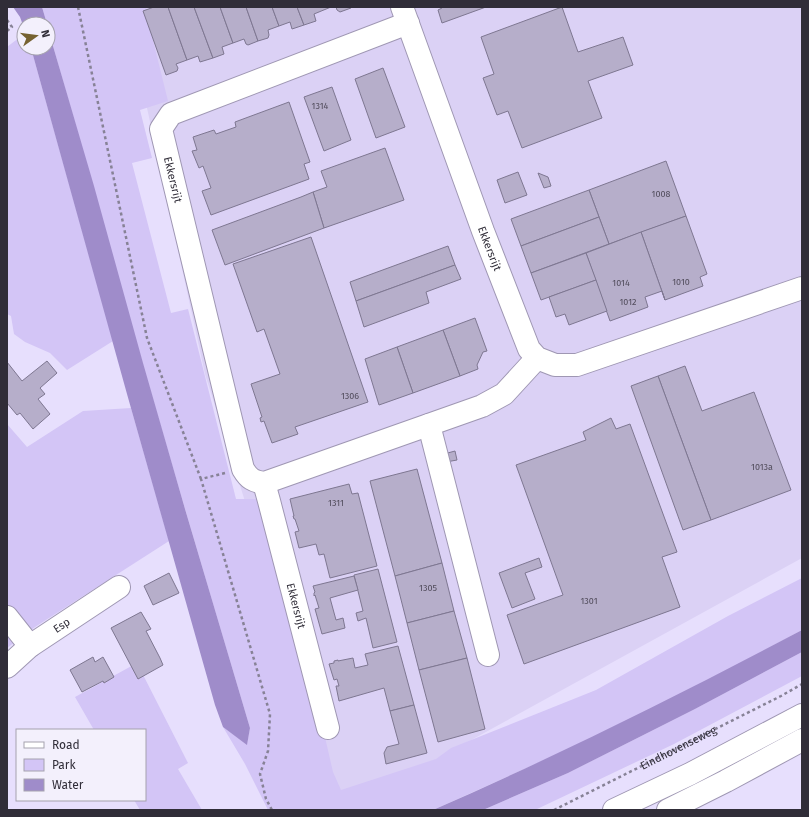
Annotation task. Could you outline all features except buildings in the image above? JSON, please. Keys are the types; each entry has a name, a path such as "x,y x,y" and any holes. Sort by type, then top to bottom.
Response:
{"street":[{"name":"Ekkersrijt","path":"243,469 161,129 171,114 405,15 483,232 529,349 536,358"},
{"path":"243,469 248,477 264,482 482,406 504,394 536,358 555,365 578,365 802,288"},
{"path":"429,425 488,655"},
{"name":"Ekkersrijt","path":"264,482 328,728"},
{"name":"Esp","path":"7,668 30,646 119,587"},
{"path":"7,618 30,646"},
{"path":"614,810 690,774 802,715"},
{"path":"668,810 802,740"}],"path":[{"path":"78,7 147,338 201,479 270,714 268,751 260,774 266,799 272,810"},
{"path":"7,20 12,27 7,31"},
{"path":"201,479 243,469"},
{"name":"Eindhovenseweg","path":"554,810 802,684"}],"shaded area":[{"path":"125,7 802,7 802,558 342,810 205,374"}],"green space":[{"path":"42,7 146,7 168,101 140,110 152,158 132,163 171,313 188,309 236,499 262,499 333,772 341,790 436,759 451,748 596,690 728,616 802,578 802,630 627,721 569,749 433,810 268,810 245,764 223,727 247,744 250,728 143,365 56,56 56,16 45,16"},
{"path":"16,40 16,56 33,56 113,341 67,370 50,353 25,342 14,334 11,316 7,314 7,47"},
{"path":"131,408 169,541 35,627 7,648 7,424 27,447 83,411"},
{"path":"802,652 802,676 674,744 535,810 483,810 568,773 695,709"},
{"path":"137,663 188,763 178,769 202,810 140,810 135,801 146,801 146,729 93,729 75,697"}],"water":[{"path":"13,7 42,7 45,16 19,16"},
{"path":"33,56 56,56 185,509 250,728 247,745 223,727 215,705"},
{"path":"802,630 802,652 695,709 568,773 483,810 433,810 527,768"}]}
